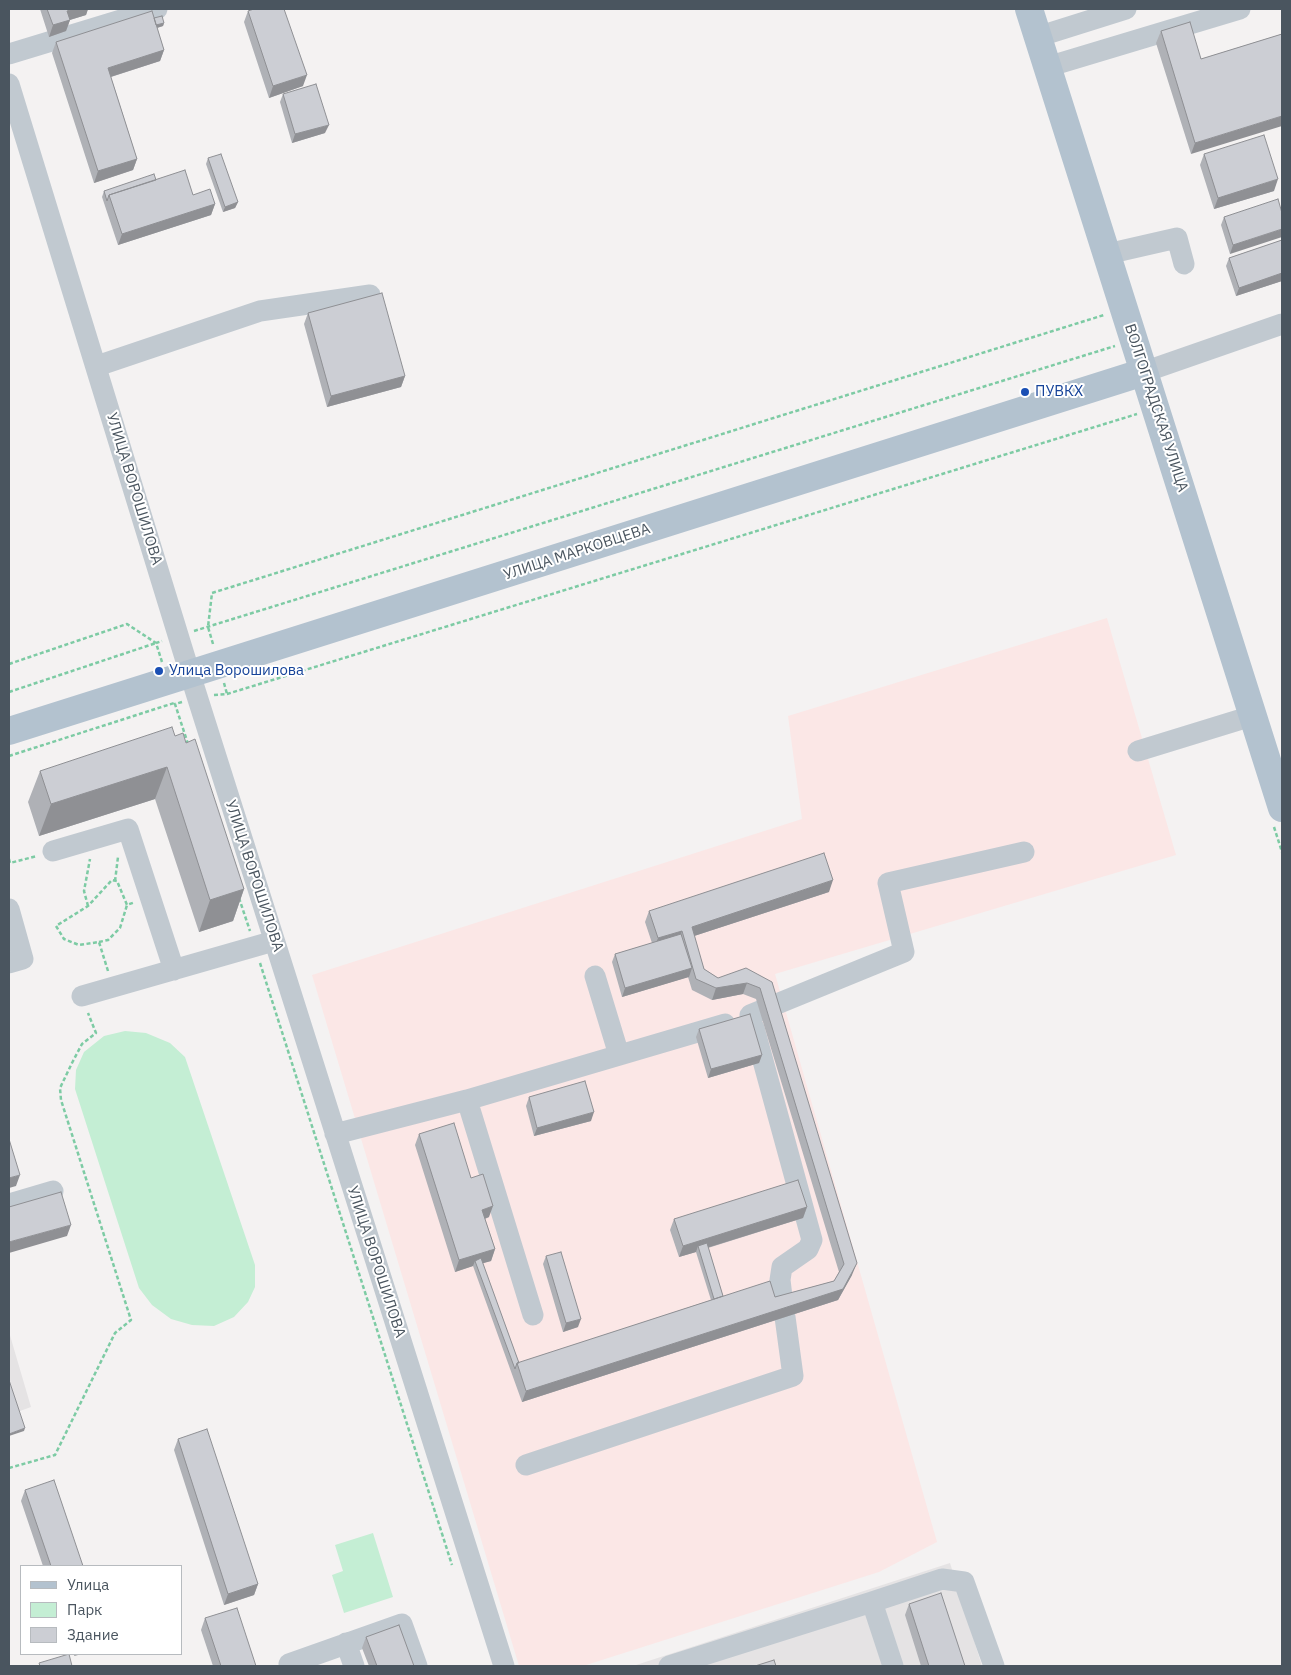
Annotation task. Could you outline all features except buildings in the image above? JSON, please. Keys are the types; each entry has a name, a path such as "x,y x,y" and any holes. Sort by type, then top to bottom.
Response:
{"main road":[{"name":"ВОЛГОГРАДСКАЯ УЛИЦА","path":"1028,9 1282,808"},
{"name":"УЛИЦА МАРКОВЦЕВА","path":"9,731 1144,372"}],"street":[{"path":"9,54 100,17 157,9"},
{"path":"1038,37 1126,9"},
{"path":"1047,67 1240,9"},
{"name":"УЛИЦА ВОРОШИЛОВА","path":"9,84 179,635 179,677 274,941 504,1666"},
{"path":"1107,254 1177,238 1184,264"},
{"path":"97,366 260,311 370,294"},
{"path":"1144,372 1282,324"},
{"path":"1138,751 1254,715"},
{"path":"53,852 128,828 174,970"},
{"path":"336,1134 467,1100 750,1015 904,952 888,884 1024,852"},
{"path":"9,909 23,959 9,963"},
{"path":"82,996 274,941"},
{"path":"595,976 619,1055"},
{"path":"526,1465 793,1376 780,1280 782,1267 808,1249 812,1240 750,1015"},
{"path":"467,1100 532,1315"},
{"path":"9,1204 53,1191"},
{"path":"669,1666 942,1579 964,1582 994,1666"},
{"path":"872,1602 893,1666"},
{"path":"290,1666 288,1664 402,1624 417,1666"},
{"path":"346,1643 354,1666"}],"path":[{"path":"208,627 212,592 1107,315"},
{"path":"9,692 179,635 1116,345"},
{"path":"227,694 1138,413"},
{"path":"9,664 127,624 156,643 179,677 174,704 9,756"},
{"path":"114,833 118,854 115,881"},
{"path":"88,906 84,891 90,864 90,840"},
{"path":"9,859 10,863 53,852"},
{"path":"112,880 115,881 117,881 128,905 120,928 108,940 99,942 79,945 64,939 56,926 88,906 112,880"},
{"path":"128,905 150,896"},
{"path":"99,942 113,987"},
{"path":"9,1468 55,1455 115,1333 131,1320 60,1100 60,1088 72,1062 82,1044 96,1033 82,996"}],"shaded area":[{"path":"1107,618 1176,855 775,974 937,1542 879,1572 583,1666 519,1666 312,975 802,819 788,716"},
{"path":"9,1332 31,1407 9,1415"},
{"path":"950,1563 982,1666 633,1666"}],"green space":[{"path":"125,1031 146,1033 170,1043 185,1057 255,1265 255,1287 248,1302 234,1317 214,1326 192,1325 171,1319 152,1305 139,1288 75,1089 76,1070 84,1052 104,1036"},
{"path":"373,1533 393,1597 344,1613 332,1575 343,1571 335,1545"}],"place":[{"name":"ПУВКХ","path":"1025,392"},
{"name":"Улица Ворошилова","path":"159,671"}]}
